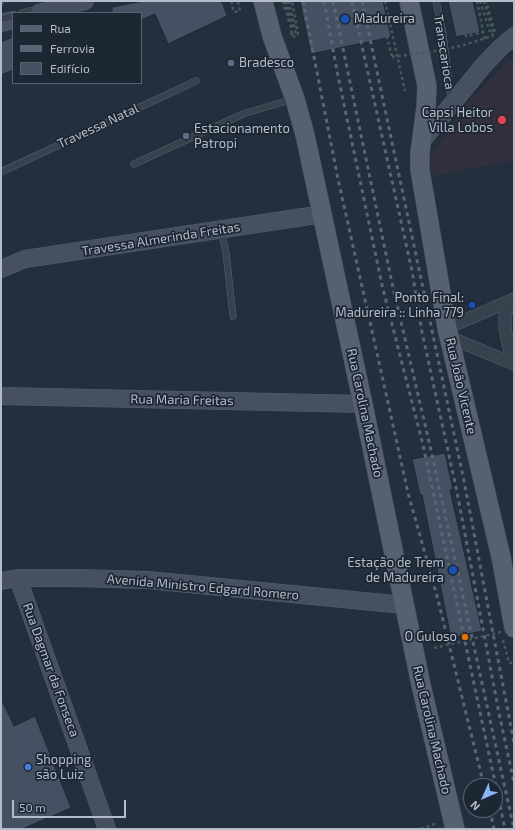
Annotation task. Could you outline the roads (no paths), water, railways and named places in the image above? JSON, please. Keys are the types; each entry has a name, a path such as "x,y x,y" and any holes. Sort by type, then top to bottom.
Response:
{"main road":[{"name":"Rua Carolina Machado","path":"263,1 272,36 295,99 305,135 323,214 421,685 455,829"},
{"name":"Rua João Vicente","path":"409,1 426,86 426,108 421,142 420,170 448,332 501,557 506,631"}],"street":[{"path":"43,12 85,1"},
{"path":"1,23 12,20"},
{"path":"421,142 487,62 514,36"},
{"name":"Travessa Almerinda Freitas","path":"1,269 26,259 323,214"},
{"path":"448,332 511,301"},
{"path":"511,301 506,316 505,329 514,364"},
{"path":"448,332 514,364"},
{"name":"Rua Maria Freitas","path":"1,396 363,404"},
{"name":"Avenida Ministro Edgard Romero","path":"1,581 18,578 148,580 404,605"},
{"name":"Rua Dagmar da Fonseca","path":"18,578 107,829"}],"lane":[{"path":"26,12 66,1"},
{"name":"Transcarioca","path":"436,1 443,34 452,104"},
{"path":"1,19 12,16"},
{"name":"Travessa Natal","path":"1,172 196,81"},
{"path":"134,164 243,114 295,99"},
{"path":"222,230 233,316"}],"railway":[{"path":"303,1 338,179 408,493 438,600 482,778"},
{"path":"324,1 337,71 382,285 423,445 505,829"},
{"path":"333,1 392,283 430,446 514,829"},
{"path":"352,1 412,271 422,332 457,492 499,713 514,783"},
{"path":"362,1 464,481 514,743"},
{"path":"492,818 494,829"}],"place":[{"name":"Madureira","path":"345,19"},
{"name":"Bradesco","path":"231,63"},
{"name":"Capsi Heitor Villa Lobos","path":"502,120"},
{"name":"Estacionamento Patropi","path":"186,136"},
{"name":"Ponto Final: Madureira :: Linha 779","path":"472,305"},
{"name":"Estação de Trem de Madureira","path":"453,570"},
{"name":"O Guloso","path":"465,637"},
{"name":"Shopping são Luiz","path":"28,767"}]}
